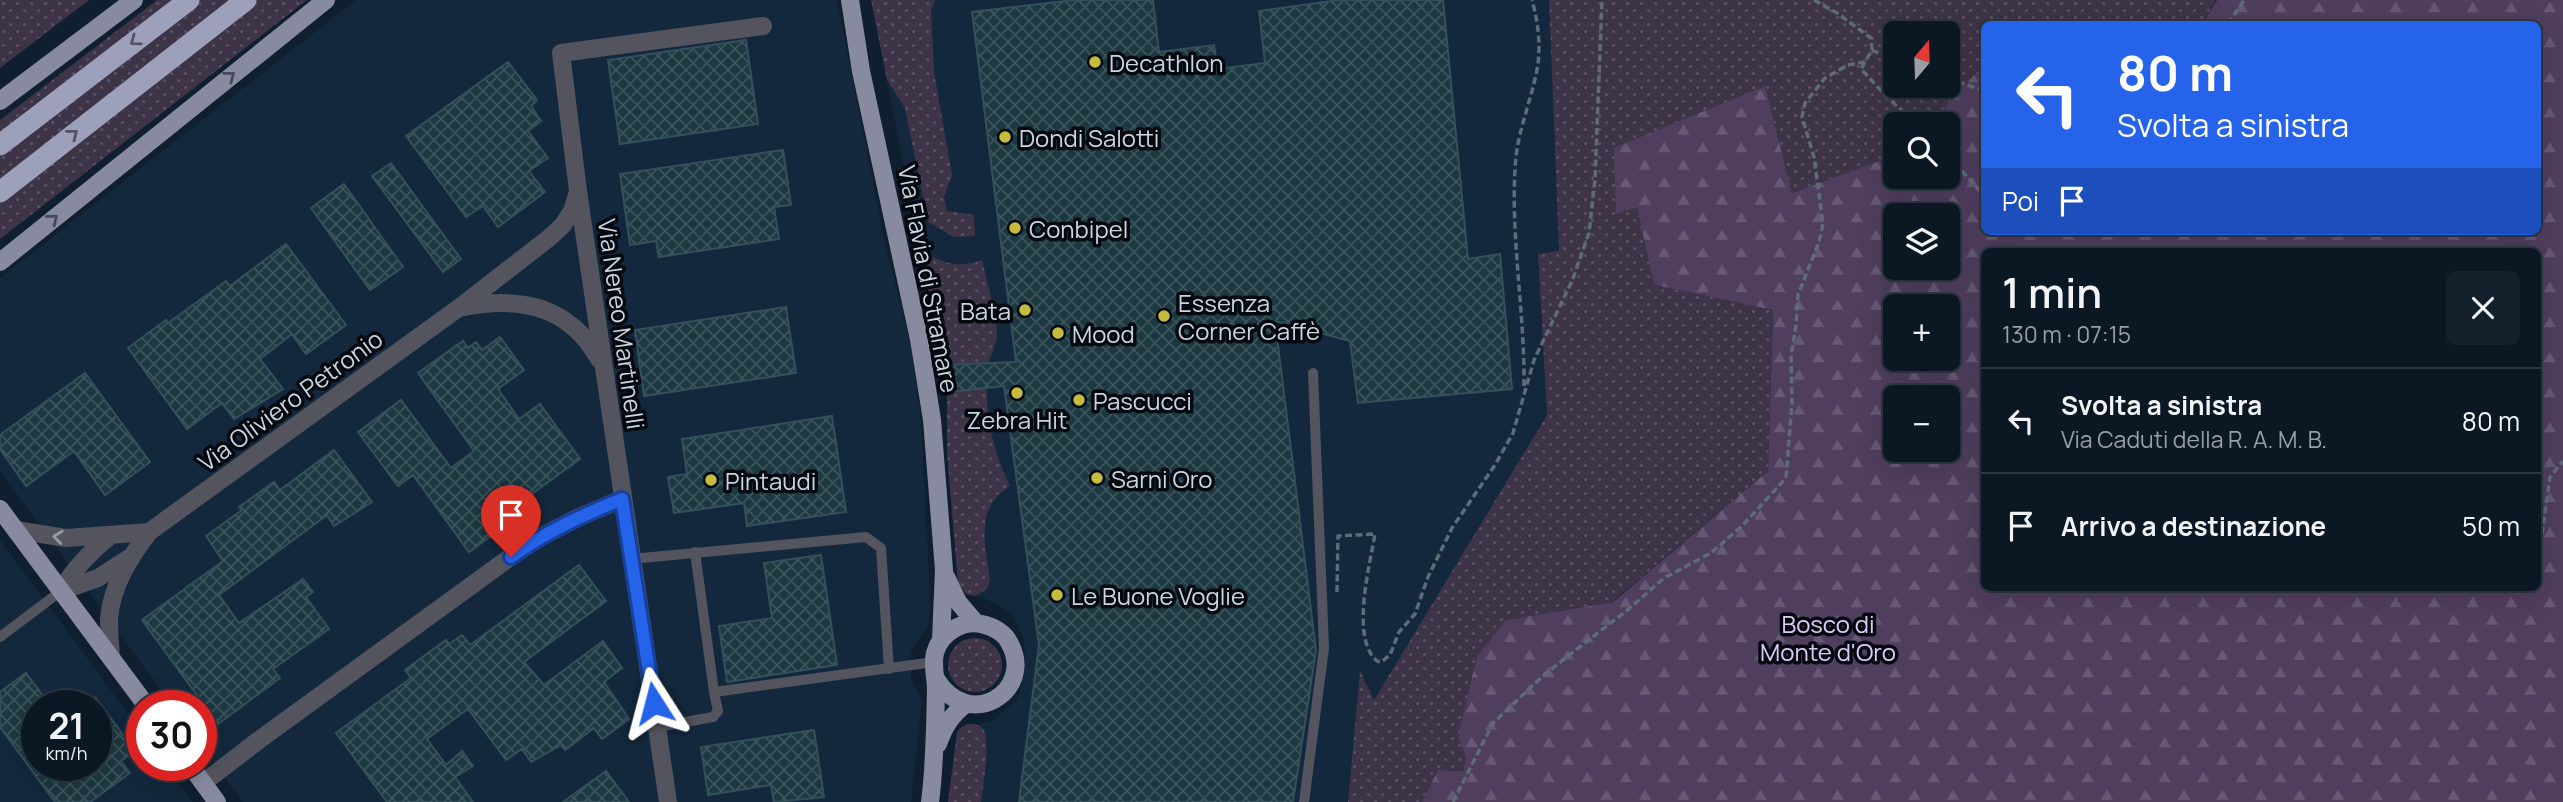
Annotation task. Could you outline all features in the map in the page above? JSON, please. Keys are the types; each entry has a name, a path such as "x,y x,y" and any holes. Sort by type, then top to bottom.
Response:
{"highway":[{"path":"0,145 189,0"},
{"path":"0,192 246,0"}],"main road":[{"path":"0,101 134,0"},
{"path":"0,262 326,0"},
{"name":"Via Flavia di Stramare","path":"850,0 861,71 919,339 932,420 944,570 941,640 935,652 935,754 930,802"},
{"path":"0,509 135,690"},
{"name":"Via Flavia di Stramare","path":"935,754 947,723 956,711 966,704 980,705 993,701 1004,693 1015,669 1015,656 1010,643 994,628 976,623 958,602 944,570"},
{"path":"941,640 962,625 976,623"},
{"path":"935,671 943,690 966,704"},
{"path":"204,783 218,802"}],"street":[{"name":"Via Nereo Martinelli","path":"668,802 578,191 561,53 763,26"},
{"name":"Via Oliviero Petronio","path":"111,658 109,617 117,587 130,558 149,532 460,307 563,225 572,211 578,191"},
{"name":"Via Oliviero Petronio","path":"460,307 487,302 513,302 546,310 572,324 590,344 604,368"},
{"path":"204,783 531,542 622,499"},
{"path":"16,530 66,538 149,532"},
{"name":"Via Oliviero Petronio","path":"61,591 90,552 110,536"},
{"name":"Via Oliviero Petronio","path":"61,591 98,578 130,558"}],"lane":[{"path":"1304,802 1324,648 1313,373"},
{"path":"631,559 866,537 881,548 888,668"},
{"path":"658,727 713,717 718,711 695,552"},
{"name":"Via Oliviero Petronio","path":"0,637 61,591"},
{"path":"714,692 888,668 935,671"}],"path":[{"path":"1524,391 1515,211 1516,157 1525,110 1536,77 1539,47 1537,18 1532,0"},
{"path":"1337,594 1338,536 1376,534 1364,604 1365,638 1372,657 1377,662 1386,659 1399,632 1419,607 1428,577 1452,528 1495,465 1513,433 1524,391 1548,328 1572,281 1589,233 1595,179 1602,0"},
{"path":"1814,0 1838,13 1871,38 1872,50 1861,69 1903,112"},
{"path":"2230,21 2244,0"},
{"path":"1872,50 1883,55"},
{"path":"1453,802 1493,723 1545,674 1664,578 1711,553 1742,526 1786,478 1792,403 1791,356 1798,295 1819,242 1823,224 1814,157 1802,117 1805,103 1825,78 1848,65 1864,61"},
{"path":"1960,82 1981,90"},
{"path":"1960,169 1981,193"},
{"path":"2542,534 2550,477 2563,461"}],"shaded area":[{"path":"0,0 89,0 0,68"},
{"path":"157,0 307,0 0,239 0,120"},
{"path":"356,0 837,0 885,243 910,342 921,419 930,596 929,624 911,651 911,681 922,700 911,802 243,802 217,767 217,690 161,690 0,471 0,278"},
{"path":"871,0 1549,0 1559,252 1538,255 1547,415 1374,701 1360,673 1348,802 948,802 959,729 967,724 977,725 991,721 1017,700 1023,680 1024,639 1014,617 1005,609 984,598 966,594 958,583 947,452 947,392 943,365"},
{"path":"871,0 935,0 931,10 934,72 952,175 944,197 947,211 974,215 975,236 954,237 928,222 905,108 887,80"},
{"path":"1549,0 2216,0 2204,21 1981,21 1981,74 1974,75 1960,91 1960,21 1883,21 1883,98 1953,98 1941,112 1883,112 1883,159 1792,193 1765,87 1616,213 1637,206 1654,285 1773,310 1768,471 1612,602 1506,620 1458,737 1466,758 1463,771 1438,770 1422,802 1348,802 1360,671 1374,700 1547,415 1538,254 1559,251"},
{"path":"920,250 950,263 965,264 982,260 995,316 997,338 988,365 988,412 998,458 1010,486 998,495 986,516 985,541 990,581 987,589 975,596 966,594 958,583 947,452 947,392"},
{"path":"0,540 111,690 21,690 21,781 112,781 112,691 126,710 126,781 178,781 193,802 0,802"},
{"path":"975,638 994,646 1002,665 994,684 975,692 956,684 948,665 956,646"},
{"path":"967,724 980,726 985,735 986,764 981,802 948,802 957,733"}],"green space":[{"name":"Bosco di Monte d'Oro","path":"2217,0 2563,0 2563,802 1422,802 1438,770 1463,771 1466,758 1458,737 1477,657 1506,620 1613,602 1768,471 1773,310 1654,285 1637,207 1616,214 1614,148 1765,86 1792,193 1883,159 1883,189 1960,189 1960,112 1941,112 1953,98 1960,98 1960,91 1974,75 1981,74 1981,235 2541,235 2541,21 2204,21"}],"building":[{"path":"1074,0 1153,0 1159,52 1214,45 1218,69 1265,63 1259,11 1339,0 1443,0 1468,259 1500,254 1512,389 1358,403 1350,341 1275,321 1316,650 1293,802 1019,802 1039,645 1004,386 947,392 943,365 1016,362 972,12"},
{"path":"746,40 758,124 620,144 608,60"},
{"path":"508,62 537,100 531,106 541,121 528,131 548,158 529,171 545,192 498,227 483,206 466,217 406,136"},
{"path":"783,150 791,205 774,207 779,239 659,257 656,241 630,245 620,174"},
{"path":"391,163 461,259 443,272 372,176"},
{"path":"344,184 403,267 370,290 311,208"},
{"path":"286,244 346,325 306,354 292,334 260,359 283,389 234,419 222,403 187,429 128,348 226,281 230,286"},
{"path":"786,307 796,373 644,396 635,330"},
{"path":"500,337 524,370 498,389 519,419 540,404 580,459 493,522 499,530 469,552 413,475 398,486 358,432 401,400 451,468 474,451 418,373 463,341 468,348 476,342 482,350"},
{"path":"85,373 150,462 105,495 74,451 26,486 0,449 0,435"},
{"path":"832,416 846,512 747,526 744,503 674,513 668,477 687,474 682,439"},
{"path":"334,450 372,502 334,526 327,515 219,595 239,623 303,579 313,592 306,597 329,629 273,669 280,678 218,724 217,690 193,690 142,620 223,561 206,536 242,510 239,507 274,482 280,490"},
{"path":"821,555 837,665 727,682 719,626 772,618 764,563"},
{"path":"579,565 606,601 524,662 544,685 603,641 622,668 604,682 629,719 602,739 594,728 565,750 561,745 531,762 522,749 506,760 468,709 427,739 446,765 462,751 473,766 455,777 473,802 387,802 336,733 411,678 405,670 446,640 449,644 462,635 470,645"},
{"path":"26,673 39,690 21,690 21,756 0,727 0,692"},
{"path":"112,720 126,739 126,757 121,761 126,768 126,776 90,802 55,802 40,781 112,781"},
{"path":"814,730 824,797 774,802 771,785 708,795 701,747"},
{"path":"606,771 629,802 563,802"}],"place":[{"name":"Decathlon","path":"1095,62"},
{"name":"Dondi Salotti","path":"1005,137"},
{"name":"Conbipel","path":"1015,228"},
{"name":"Bata","path":"1025,310"},
{"name":"Essenza Corner Caffè","path":"1164,316"},
{"name":"Mood","path":"1058,333"},
{"name":"Zebra Hit","path":"1017,393"},
{"name":"Pascucci","path":"1079,400"},
{"name":"Sarni Oro","path":"1097,478"},
{"name":"Pintaudi","path":"711,480"},
{"name":"Le Buone Voglie","path":"1057,595"}],"route":[{"path":"511,557 531,542 622,499 654,703"}]}
